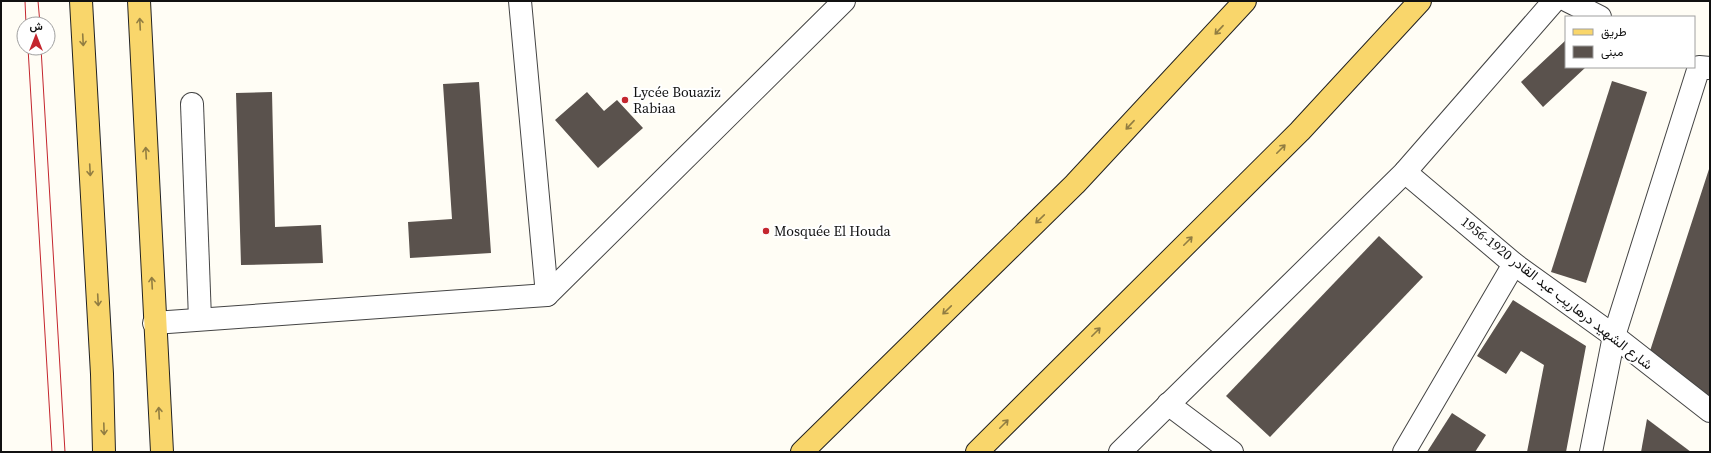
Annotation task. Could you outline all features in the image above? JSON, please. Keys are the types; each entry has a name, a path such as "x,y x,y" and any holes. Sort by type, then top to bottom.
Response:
{"main road":[{"path":"81,1 102,374 104,452"},
{"path":"139,1 154,322 162,452"},
{"path":"802,452 1075,184 1245,1"},
{"path":"976,452 1300,131 1412,4"}],"street":[{"path":"520,1 547,295"},
{"path":"154,322 547,295 844,1"},
{"path":"1120,452 1405,172 1554,1"},
{"path":"1568,1 1598,16"},
{"path":"1591,452 1614,336 1703,69"},
{"path":"192,104 200,319"},
{"name":"شارع الشهيد درهاريب عبد القادر 1920-1956","path":"1405,172 1514,264 1614,336 1710,411"},
{"path":"1404,452 1514,264"},
{"path":"1168,404 1232,452"}],"building":[{"path":"1565,41 1565,68 1585,68 1543,107 1521,82"},
{"path":"1612,81 1647,92 1586,283 1551,272"},
{"path":"479,82 491,253 410,258 408,222 452,219 443,84"},
{"path":"272,92 275,227 321,225 323,263 241,265 236,93"},
{"path":"587,92 604,111 617,100 643,128 598,168 555,120"},
{"path":"1710,166 1709,327 1710,398 1650,351"},
{"path":"1379,236 1423,277 1270,437 1226,396"},
{"path":"1513,300 1586,346 1566,452 1527,452 1544,365 1521,351 1506,374 1477,356"},
{"path":"1452,413 1486,435 1475,452 1427,452"},
{"path":"1647,419 1691,452 1641,452"}],"tram line":[{"path":"25,1 26,16"},
{"path":"38,1 39,16"},
{"path":"28,56 52,452"},
{"path":"41,56 65,452"}],"place":[{"name":"Lycée Bouaziz Rabiaa","path":"625,100"},
{"name":"Mosquée El Houda","path":"766,231"}]}
